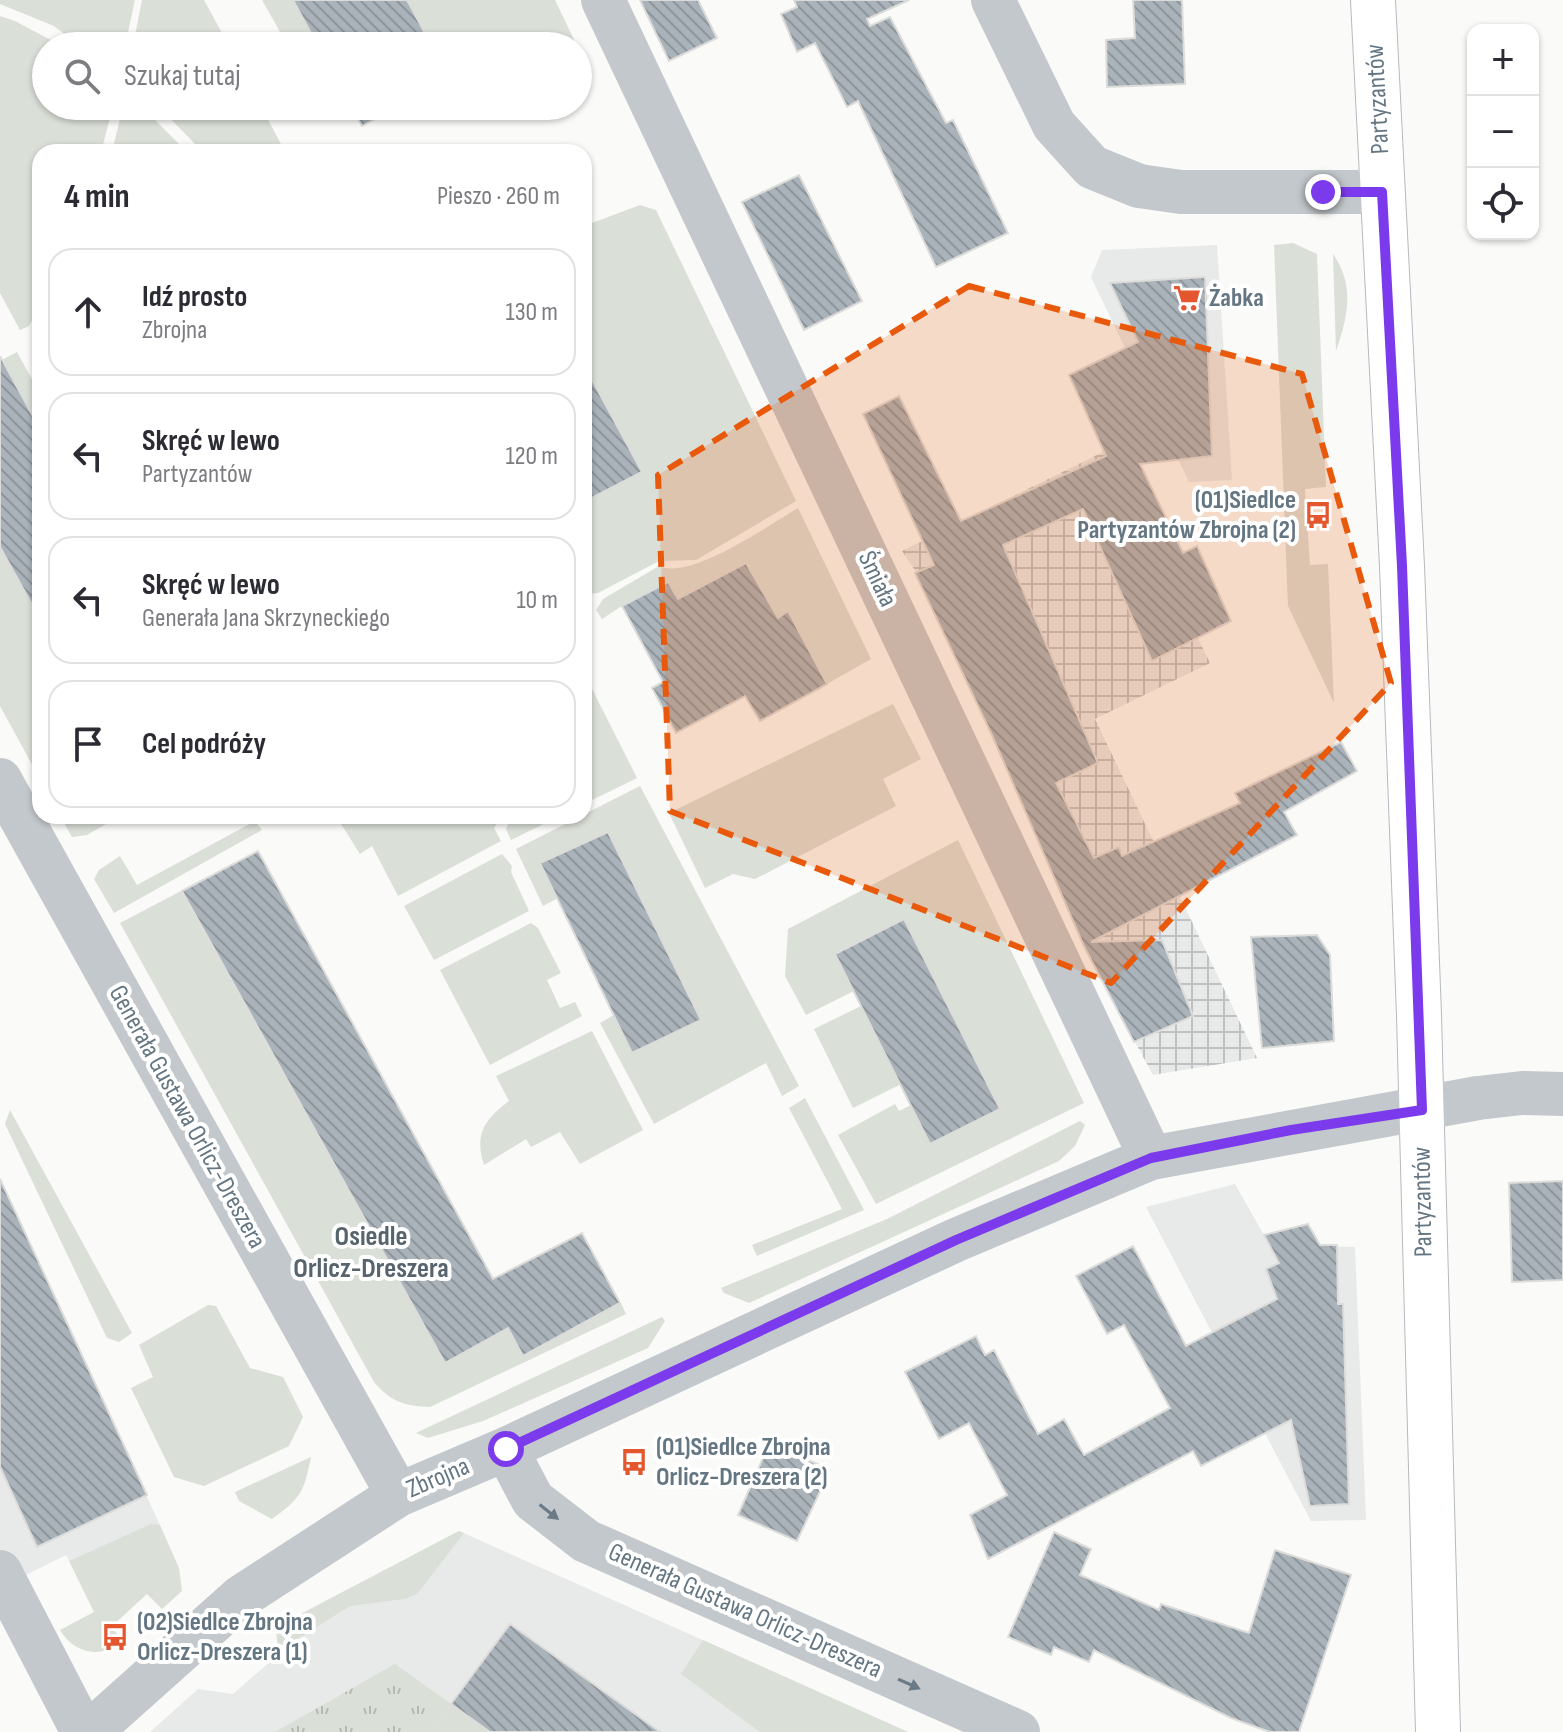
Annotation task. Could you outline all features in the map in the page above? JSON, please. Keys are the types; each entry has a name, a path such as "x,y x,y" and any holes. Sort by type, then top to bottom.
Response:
{"main road":[{"name":"Partyzantów","path":"1373,0 1402,566 1422,1110 1438,1732"}],"street":[{"name":"Śmiała","path":"603,0 1151,1158"},
{"path":"993,0 1054,125 1092,167 1139,186 1181,192 1382,192"},
{"name":"Generała Gustawa Orlicz-Dreszera","path":"0,780 398,1495"},
{"name":"Zbrojna","path":"90,1732 241,1597 398,1495 506,1449 956,1240 1151,1158 1291,1130 1522,1093 1563,1094"},
{"name":"Generała Gustawa Orlicz-Dreszera","path":"506,1449 533,1500 586,1541 1018,1732"},
{"path":"0,1572 83,1732"}],"highlighted area":[{"path":"969,286 1302,374 1391,683 1111,983 670,811 658,475"}],"shaded area":[{"path":"1217,245 1232,480 1189,482 1091,277 1102,250"},
{"path":"1107,450 1210,663 1095,719 1257,1058 1153,1075 1087,954 979,707 916,572 902,551"},
{"path":"0,1182 160,1525 151,1525 69,1561 66,1555 0,1588"},
{"path":"1235,1184 1273,1251 1312,1231 1316,1246 1355,1247 1366,1520 1311,1521 1146,1207"},
{"path":"459,1531 908,1732 150,1732 198,1689 233,1694 278,1655 276,1627"}],"green space":[{"path":"0,0 135,0 128,32 62,32 0,4"},
{"path":"142,0 204,0 221,32 136,32"},
{"path":"262,0 293,0 310,32 280,32"},
{"path":"407,0 555,0 570,32 424,32"},
{"path":"0,16 36,32 32,32 32,120 109,120 103,144 32,144 32,320 29,326 20,330 0,293"},
{"path":"120,120 155,120 179,144 114,144"},
{"path":"172,120 268,120 281,144 195,144"},
{"path":"640,205 656,210 796,501 696,560 659,561 592,594 592,498 641,471 592,380 592,223"},
{"path":"1293,243 1317,254 1326,487 1305,489 1310,565 1328,564 1334,703 1288,606 1274,245"},
{"path":"1333,254 1347,289 1344,326 1336,351"},
{"path":"17,352 32,379 32,415 0,361"},
{"path":"798,508 871,659 827,684 788,611 778,618 746,563 678,599 622,606 602,619 596,610 603,599 659,566 673,569 709,559"},
{"path":"0,547 32,605 32,764 0,706"},
{"path":"592,689 637,778 592,800"},
{"path":"893,704 921,759 883,779 896,806 755,879 733,874 705,888 669,813"},
{"path":"640,786 799,1086 782,1096 766,1063 654,1124 600,1023 614,1015 633,1053 699,1019 608,832 541,863 558,898 543,906 516,849 565,824 592,824 592,810"},
{"path":"65,824 106,824 87,835 72,837"},
{"path":"249,824 257,824 262,830 114,913 94,879 99,870 120,856 137,885"},
{"path":"341,824 497,824 494,828 501,841 398,896 372,846 360,854"},
{"path":"508,824 544,824 511,840 506,829"},
{"path":"958,840 1084,1103 876,1204 838,1135 895,1104 899,1111 911,1105 999,1109 904,919 835,953 854,991 806,1015 785,976 788,929"},
{"path":"502,854 512,866 511,872 529,911 434,960 404,906"},
{"path":"181,891 444,1362 508,1328 524,1356 621,1303 626,1314 430,1407 399,1402 380,1389 120,923"},
{"path":"531,923 538,928 561,973 547,980 560,1008 575,1002 582,1016 490,1065 440,970"},
{"path":"861,1006 901,1084 853,1108 814,1029"},
{"path":"592,1031 643,1130 580,1164 560,1132 531,1147 526,1139 484,1165 480,1144 484,1128 509,1101 496,1076"},
{"path":"805,1098 864,1210 757,1256 752,1245 842,1209 789,1108"},
{"path":"10,1110 132,1333 119,1342 107,1338 5,1124"},
{"path":"1080,1121 1085,1125 1075,1146 1059,1161 749,1303 724,1293 721,1288 887,1219"},
{"path":"208,1305 216,1306 250,1368 283,1377 303,1417 289,1446 204,1486 174,1477 131,1388 153,1377 139,1345"},
{"path":"662,1317 665,1321 648,1348 483,1421 428,1438 416,1433"},
{"path":"311,1457 300,1493 272,1519 239,1501 235,1492"},
{"path":"151,1524 160,1525 179,1568 182,1591 162,1609 147,1594 111,1627 124,1642 115,1647 98,1652 73,1645 60,1630 94,1612 69,1561"},
{"path":"459,1531 464,1533 417,1594 404,1599 350,1606 278,1651 276,1627"},
{"path":"703,1640 908,1732 760,1732 681,1674"},
{"path":"395,1664 451,1704 431,1732 275,1732"},
{"path":"451,1704 490,1732 431,1732"}],"building":[{"path":"293,0 407,0 424,32 310,32"},
{"path":"640,0 698,0 717,38 669,61"},
{"path":"794,0 909,0 867,19 870,26 890,17 946,123 953,120 1008,233 936,267 858,101 847,107 815,43 797,52 781,14 797,7"},
{"path":"1133,0 1182,0 1185,84 1107,87 1106,40 1135,38"},
{"path":"359,120 373,120 362,126"},
{"path":"799,175 862,301 804,330 742,202"},
{"path":"1205,277 1212,456 1140,464 1183,553 1197,546 1231,621 1152,661 1083,509 1003,545 1098,763 1056,783 1094,858 1119,847 1122,856 1240,803 1235,793 1341,742 1357,771 1284,812 1297,835 1091,942 1162,940 1193,1016 1134,1042 1084,946 992,735 915,573 934,565 863,414 899,396 961,521 1106,456 1069,375 1138,342 1110,283"},
{"path":"0,356 32,414 32,605 0,547"},
{"path":"592,380 642,472 592,498"},
{"path":"746,563 778,618 788,611 827,684 760,721 745,696 676,733 652,688 663,682 622,606 668,582 678,599"},
{"path":"608,832 701,1020 632,1053 540,863"},
{"path":"258,851 493,1279 582,1233 620,1303 523,1356 508,1328 445,1363 182,891"},
{"path":"904,919 1000,1109 930,1144 835,954"},
{"path":"1317,935 1330,955 1334,1041 1262,1048 1251,937"},
{"path":"0,1179 147,1495 37,1547 0,1467"},
{"path":"1563,1181 1563,1280 1512,1282 1509,1183"},
{"path":"1308,1224 1320,1245 1337,1245 1338,1304 1343,1304 1349,1504 1310,1506 1291,1420 1201,1466 1193,1451 988,1559 970,1515 1007,1495 969,1423 939,1439 905,1372 976,1336 985,1355 994,1350 1038,1434 1064,1419 1084,1455 1170,1408 1124,1325 1107,1334 1076,1276 1133,1246 1186,1346 1277,1299 1266,1269 1279,1263 1264,1235"},
{"path":"770,1442 830,1470 797,1541 738,1515"},
{"path":"1054,1532 1091,1549 1080,1575 1159,1610 1161,1604 1249,1633 1275,1550 1351,1575 1299,1732 1270,1732 1231,1718 1094,1650 1089,1662 1054,1647 1051,1655 1008,1637"},
{"path":"510,1624 660,1732 490,1732 451,1704"}],"place":[{"name":"Żabka","path":"1187,298"},
{"name":"(01)Siedlce Partyzantów Zbrojna (2)","path":"1318,515"},
{"name":"(01)Siedlce Zbrojna Orlicz-Dreszera (2)","path":"634,1462"},
{"name":"(02)Siedlce Zbrojna Orlicz-Dreszera (1)","path":"115,1637"}],"district":[{"name":"Osiedle Orlicz-Dreszera","path":"371,1252"}],"route":[{"path":"506,1449 956,1240 1151,1158 1291,1130 1422,1110 1402,566 1382,192 1323,192"}]}
